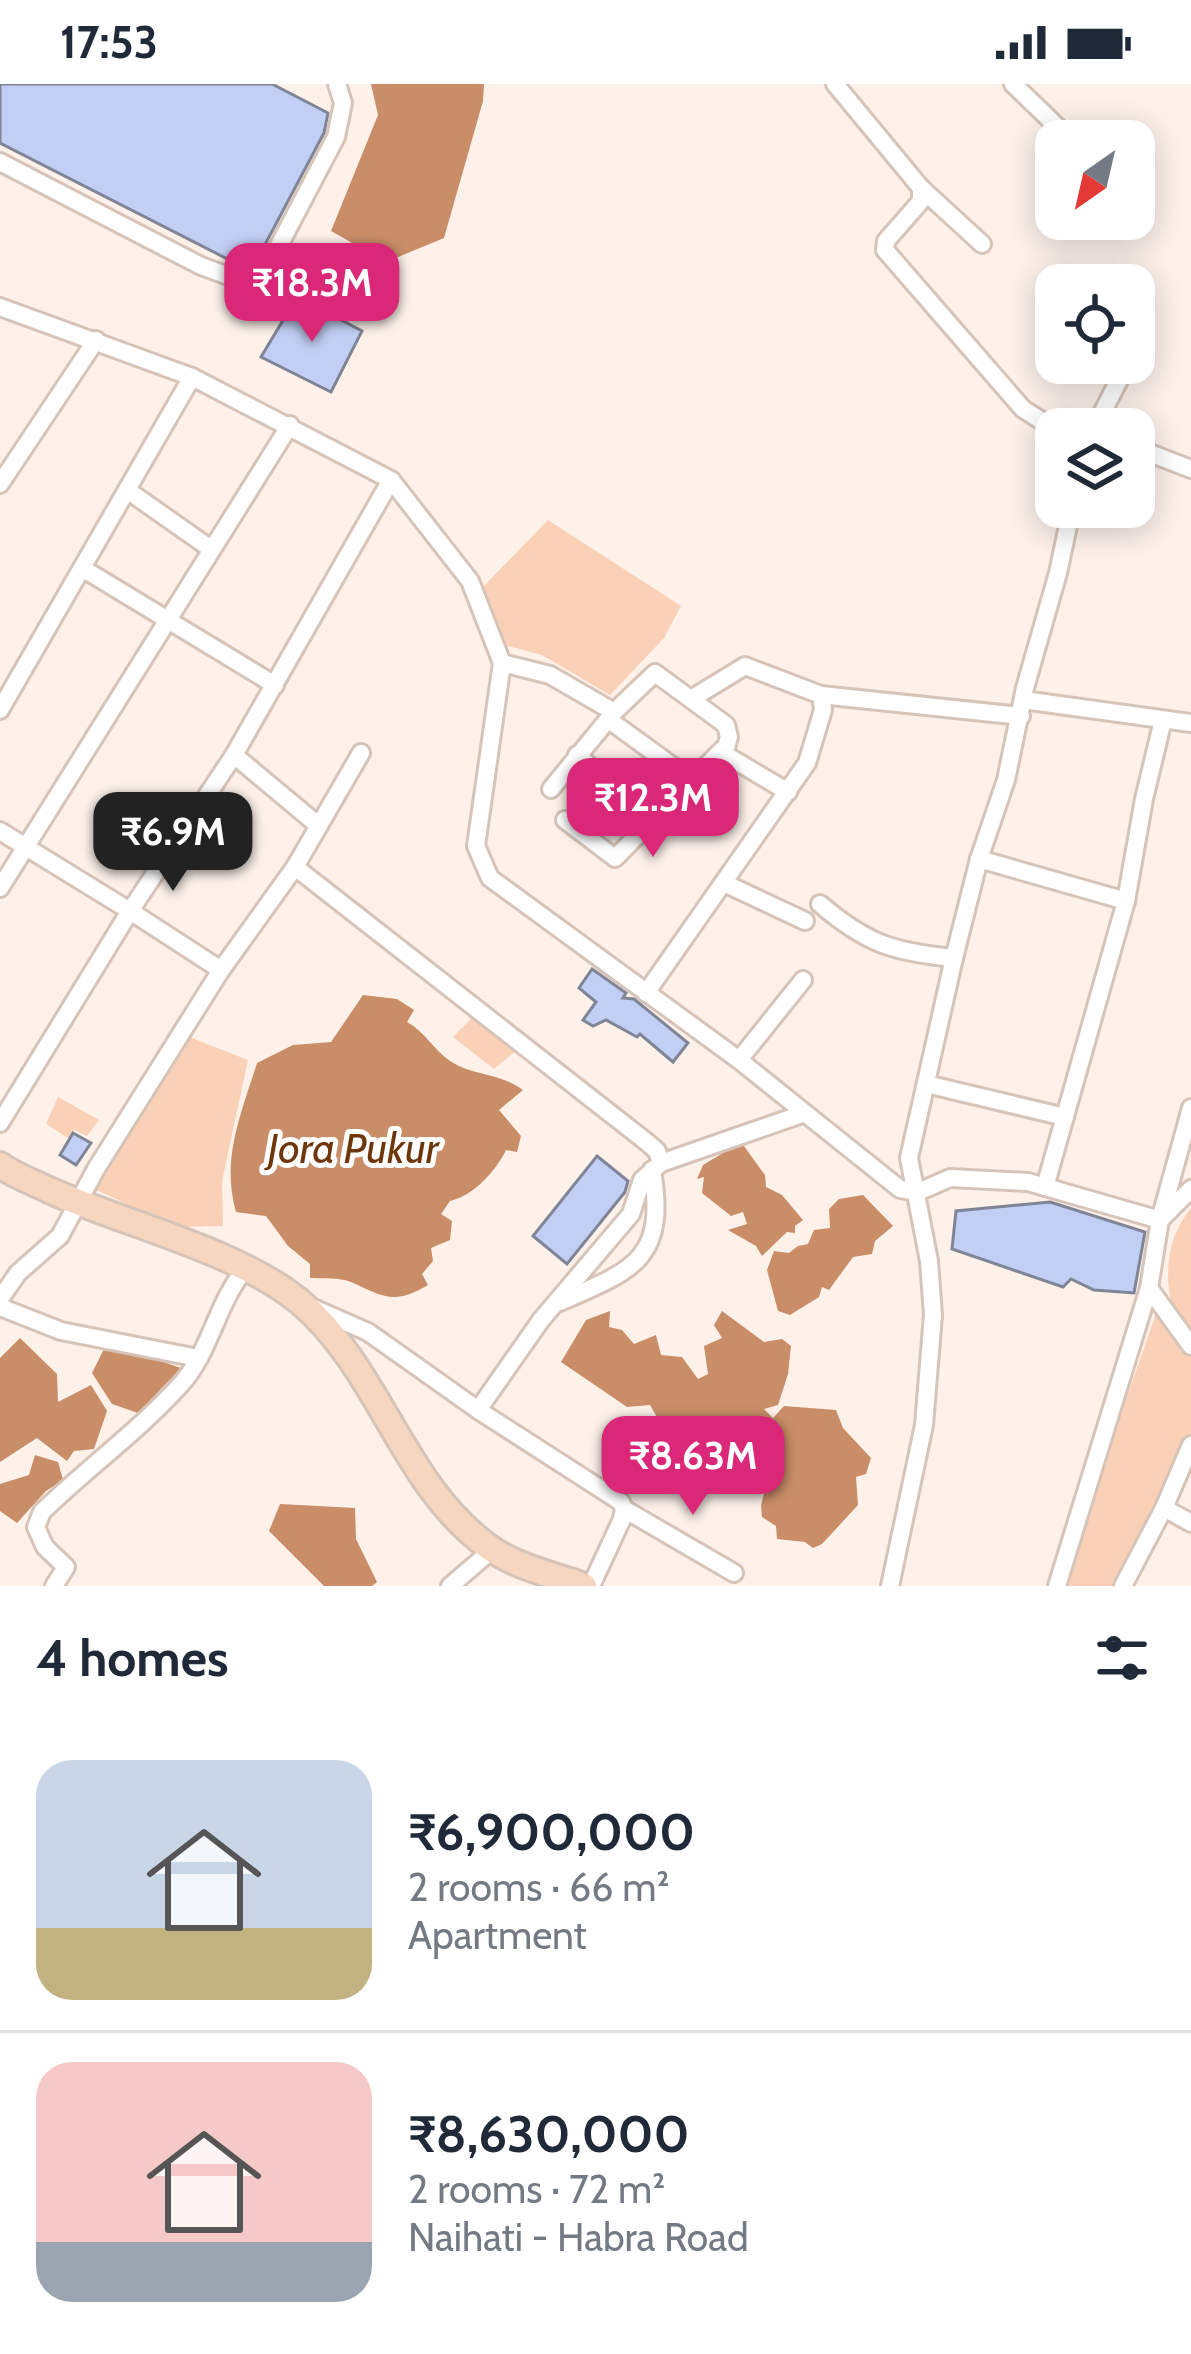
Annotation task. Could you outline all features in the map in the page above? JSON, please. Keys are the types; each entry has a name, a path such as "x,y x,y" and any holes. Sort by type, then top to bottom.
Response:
{"main road":[{"path":"0,1165 80,1204 246,1268 302,1304 351,1362 434,1495 492,1550 587,1586"}],"street":[{"path":"0,163 201,266 253,285 262,278 336,137 343,103 337,84"},
{"path":"835,84 921,188 982,244"},
{"path":"1013,84 1050,120"},
{"path":"921,188 921,201 886,241 885,250 1023,409 1035,417"},
{"path":"0,307 192,377 391,480 470,581 502,663 481,800 478,858 490,878 510,895 739,1060 890,1184 918,1192 950,1178 1028,1182 1160,1220"},
{"path":"2,478 96,340"},
{"path":"0,710 192,377"},
{"path":"0,888 290,425"},
{"path":"1155,455 1191,469"},
{"path":"0,1123 130,911 234,755 391,480"},
{"path":"127,490 211,550"},
{"path":"890,1586 929,1388 933,1315 918,1192 909,1158 954,958 979,859 1006,780 1067,528"},
{"path":"82,568 274,685"},
{"path":"502,663 550,675 693,781"},
{"path":"692,699 745,666 821,695 1191,723"},
{"path":"551,789 611,716 655,674 730,730 722,750 615,858 566,820"},
{"path":"646,993 788,791 814,743 823,710 821,695"},
{"path":"1045,1187 1126,901 1163,720"},
{"path":"722,750 788,791"},
{"path":"198,1358 61,1331 0,1303 18,1273 60,1236 96,1169 221,970 295,866 361,753"},
{"path":"234,755 320,826"},
{"path":"577,755 653,822"},
{"path":"0,831 221,970"},
{"path":"979,859 1126,901"},
{"path":"295,866 648,1143 656,1166 656,1225 645,1255 607,1282 557,1303"},
{"path":"724,883 806,921"},
{"path":"820,904 852,932 877,945 954,958"},
{"path":"739,1060 803,980"},
{"path":"926,1084 1065,1117"},
{"path":"1057,1586 1149,1288 1160,1220 1191,1108"},
{"path":"478,1410 541,1320 631,1214 642,1180 656,1166 806,1113"},
{"path":"1160,1220 1191,1189"},
{"path":"54,1586 66,1567 45,1547 36,1527 42,1512 184,1380 230,1287 246,1268"},
{"path":"1149,1288 1191,1346"},
{"path":"302,1304 368,1332 625,1509 734,1573"},
{"path":"1123,1586 1191,1445"},
{"path":"1164,1508 1191,1523"},
{"path":"587,1586 625,1509"},
{"path":"450,1586 492,1550"}],"shaded area":[{"path":"548,520 681,606 664,638 610,695 542,655 497,643 483,587"},
{"path":"475,1015 517,1050 494,1069 453,1037"},
{"path":"174,1031 248,1060 222,1181 223,1226 175,1227 90,1187"},
{"path":"58,1097 99,1120 87,1136 74,1130 68,1138 46,1124"},
{"path":"1191,1208 1191,1349 1175,1315 1168,1278 1173,1242"},
{"path":"1159,1305 1191,1355 1191,1438 1114,1586 1061,1586"}],"water":[{"path":"371,84 484,84 444,238 386,262 331,231 378,115"},
{"name":"Jora Pukur","path":"363,995 397,999 414,1010 407,1022 450,1061 523,1090 499,1110 521,1136 517,1152 506,1150 483,1182 450,1201 441,1214 452,1221 450,1240 431,1248 433,1261 422,1274 428,1285 397,1297 347,1280 310,1278 310,1264 288,1246 266,1216 236,1212 232,1192 235,1137 257,1063 293,1045 331,1042"},
{"path":"741,1142 765,1175 766,1187 782,1195 803,1220 795,1226 795,1233 787,1232 762,1256 756,1246 728,1230 747,1224 743,1212 731,1216 702,1193 704,1177 697,1179 703,1165"},
{"path":"863,1195 893,1226 875,1241 872,1254 853,1257 829,1290 822,1287 819,1297 790,1315 778,1311 767,1270 774,1251 789,1253 808,1244 814,1230 830,1228 829,1209 839,1199"},
{"path":"610,1311 609,1327 622,1330 634,1344 656,1335 661,1355 682,1357 698,1379 708,1374 704,1346 722,1338 714,1325 722,1311 764,1342 782,1339 791,1346 778,1405 764,1409 773,1418 784,1406 836,1410 843,1428 871,1458 866,1474 856,1477 858,1505 822,1544 813,1548 805,1542 777,1539 776,1526 762,1517 766,1486 756,1469 743,1463 767,1425 736,1455 658,1419 650,1405 627,1407 561,1362 586,1320"},
{"path":"20,1338 57,1374 58,1402 91,1385 107,1411 94,1449 74,1451 67,1461 37,1438 0,1462 0,1358"},
{"path":"107,1343 181,1368 138,1413 112,1404 92,1373"},
{"path":"35,1455 58,1462 63,1480 17,1523 0,1511 0,1484 29,1475"},
{"path":"280,1504 355,1508 356,1539 377,1582 372,1586 324,1586 269,1531"}],"building":[{"path":"0,84 272,84 328,113 324,133 251,271 0,143"},
{"path":"297,297 362,331 331,392 261,357"},
{"path":"592,969 626,993 623,998 634,999 688,1043 673,1062 640,1034 637,1037 606,1020 593,1026 583,1020 596,1002 579,988"},
{"path":"73,1133 91,1143 76,1165 60,1155"},
{"path":"597,1156 628,1181 625,1192 567,1264 533,1236"},
{"path":"1050,1202 1145,1232 1134,1293 1094,1290 1071,1279 1063,1287 952,1249 956,1211"}]}
